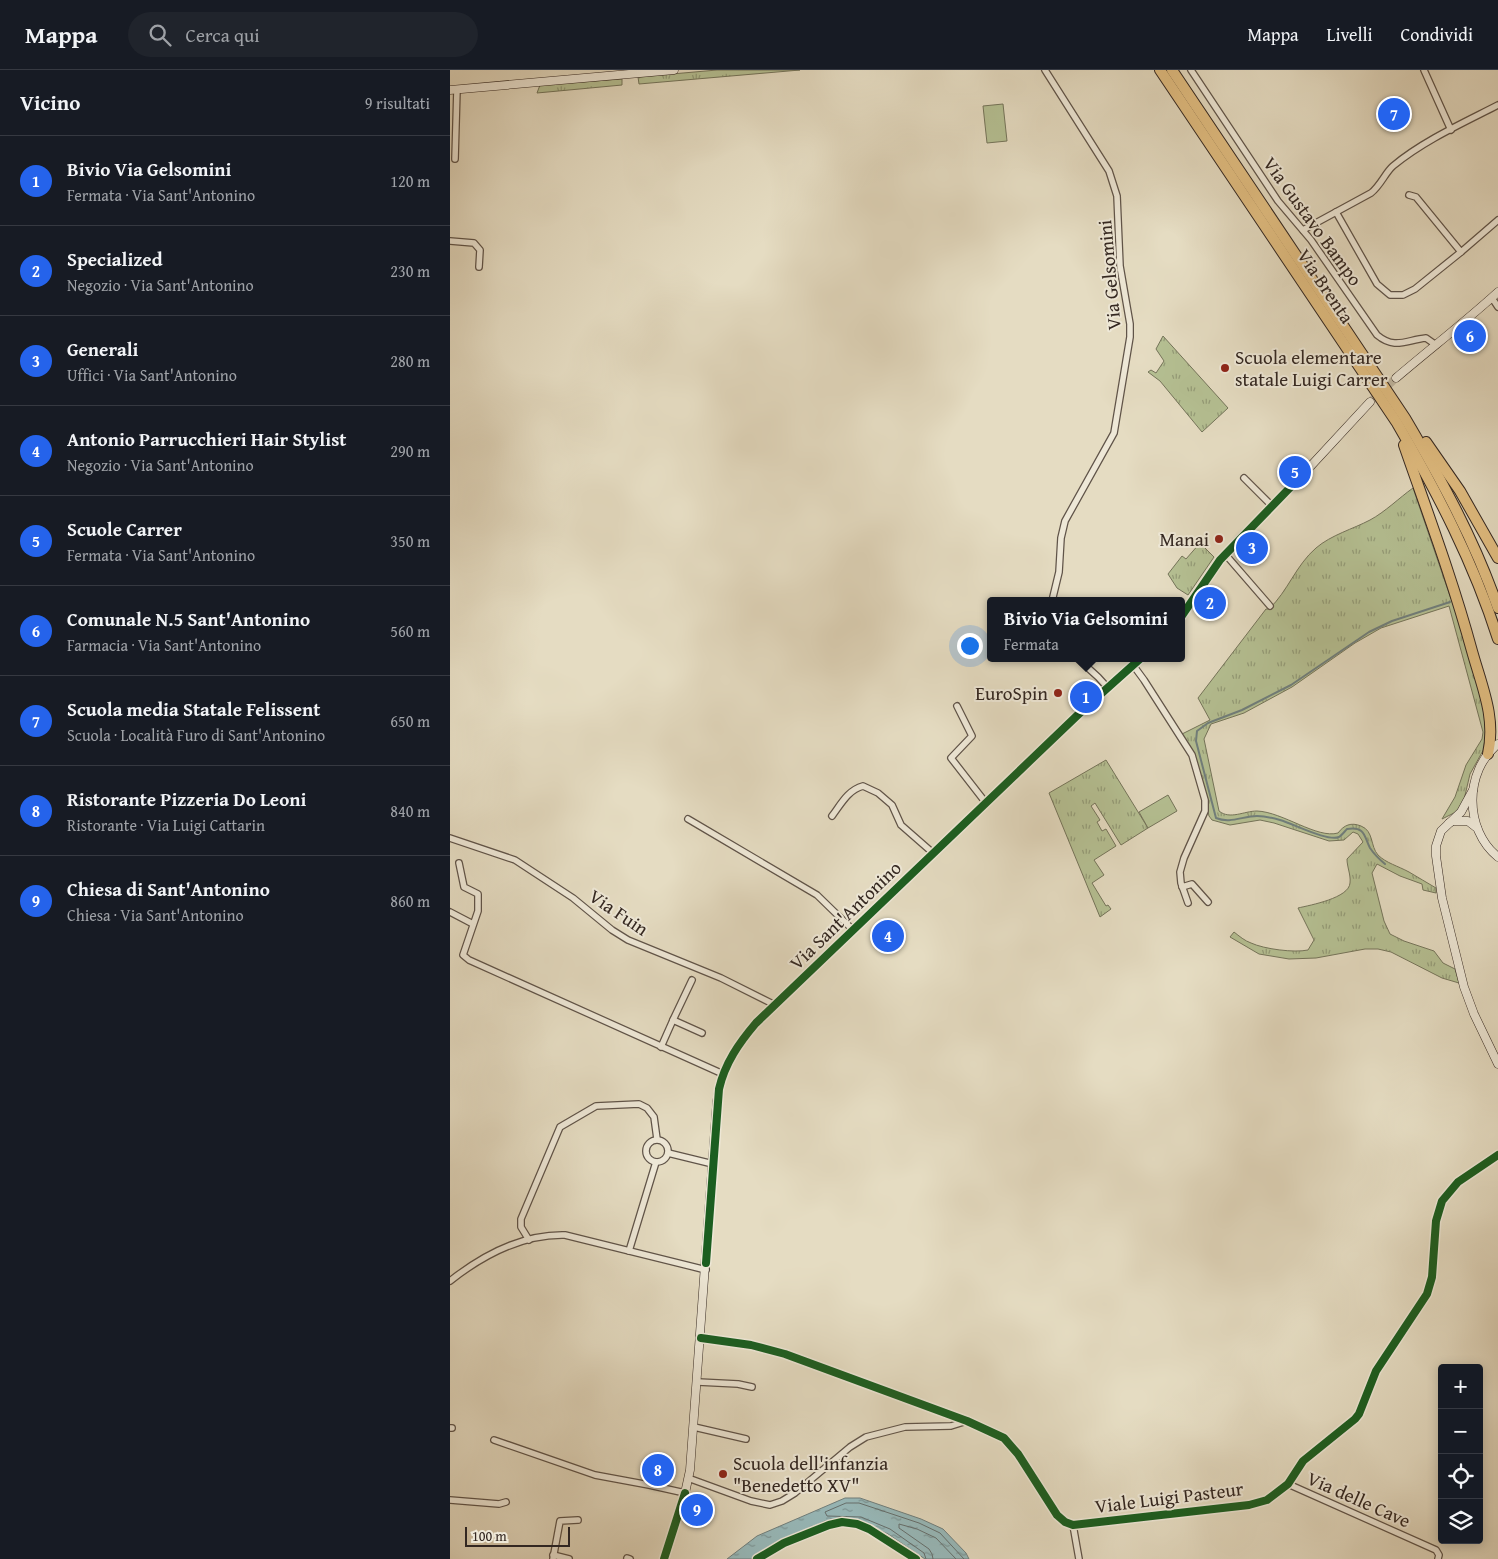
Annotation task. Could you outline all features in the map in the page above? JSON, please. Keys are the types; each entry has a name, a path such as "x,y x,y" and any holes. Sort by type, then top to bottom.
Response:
{"highway":[{"name":"Via Brenta","path":"1160,70 1397,423 1455,531 1472,568 1498,639"},
{"name":"Via Brenta","path":"1172,70 1405,418 1465,527 1498,608"},
{"path":"1364,357 1375,366 1460,491 1498,558"},
{"path":"1397,423 1454,588 1484,692 1492,738 1488,754"}],"street":[{"path":"455,159 454,89 674,70"},
{"name":"Via Gelsomini","path":"1045,70 1112,177 1117,196 1120,266 1130,328 1114,433 1065,521 1060,572 1053,597"},
{"name":"Via Gustavo Bampo","path":"1191,70 1278,201 1303,230 1377,335 1385,341 1393,343 1424,338 1436,344"},
{"path":"1424,70 1450,130"},
{"path":"1303,230 1370,193 1380,185 1391,168 1404,158 1450,130 1498,106"},
{"path":"1409,195 1416,197 1461,252"},
{"path":"1336,212 1377,284 1390,295 1400,296 1410,292 1432,276 1498,220"},
{"path":"450,241 474,243 480,250 479,267"},
{"path":"1396,378 1495,295 1498,308"},
{"path":"1185,611 1225,554 1370,402"},
{"path":"1244,478 1272,506"},
{"path":"1225,554 1270,606"},
{"path":"1081,662 1108,688"},
{"name":"Via Sant'Antonino","path":"664,1559 688,1478 698,1382 718,1089 728,1062 742,1040 775,1005 933,853 1137,662"},
{"path":"1133,665 1190,750 1195,761 1205,800 1205,811 1184,858 1180,872 1182,887 1188,903"},
{"path":"957,706 972,736 950,758 986,803"},
{"path":"1498,744 1480,766 1473,790 1461,812 1441,831 1436,846 1442,898 1468,997 1496,1052 1498,1064"},
{"path":"832,816 855,788 863,786 878,793 892,805 901,825 933,853"},
{"path":"1473,790 1472,813 1485,843 1498,857"},
{"path":"688,819 817,896 853,930"},
{"path":"1448,824 1453,821 1468,821 1479,830"},
{"name":"Via Fuin","path":"450,838 514,860 573,898 612,930 628,940 721,978 775,1005"},
{"path":"458,863 464,887 478,894 478,911 463,955 469,960 723,1074"},
{"path":"1182,887 1192,884 1208,902"},
{"path":"450,912 473,924"},
{"path":"661,1047 692,980"},
{"path":"673,1020 702,1033"},
{"path":"529,1240 521,1227 521,1218 560,1127 596,1106 639,1104 647,1108 654,1117 657,1139"},
{"path":"657,1139 666,1144 668,1153 662,1161 656,1162 649,1158 646,1152 648,1144 657,1139"},
{"path":"668,1153 713,1164"},
{"name":"Viale Luigi Pasteur","path":"701,1338 744,1344 785,1354 967,1422 1004,1438 1018,1454 1057,1515 1065,1522 1073,1525 1249,1505 1267,1500 1288,1484 1303,1461 1356,1419 1376,1371 1423,1302 1430,1287 1438,1213 1446,1194 1458,1182 1498,1155"},
{"path":"629,1251 656,1162"},
{"path":"450,1280 499,1249 549,1235 565,1235 706,1270"},
{"path":"698,1382 738,1384 752,1387"},
{"path":"688,1478 751,1501 770,1505 782,1501 794,1493 850,1447 866,1438 905,1427 951,1426 967,1422"},
{"path":"694,1427 746,1439"},
{"path":"494,1440 595,1475 685,1493"},
{"name":"Via delle Cave","path":"1288,1484 1436,1550 1438,1559"},
{"path":"450,1500 499,1504 506,1502"},
{"path":"569,1559 553,1557 560,1521 578,1520"},
{"path":"757,1559 784,1543 829,1525 842,1522 856,1524 869,1529 916,1559"},
{"path":"1073,1525 1078,1559"}],"green space":[{"path":"717,70 800,70 639,84 638,77"},
{"path":"622,79 622,85 537,93 540,85"},
{"path":"1003,104 1007,141 987,143 983,106"},
{"path":"1163,336 1228,408 1202,432 1160,381 1148,372 1151,370 1156,373 1164,361 1156,349"},
{"path":"1413,488 1451,599 1454,600 1488,721 1485,747 1470,774 1463,804 1454,813 1442,819 1455,797 1466,765 1482,739 1483,732 1449,606 1381,628 1355,643 1292,687 1244,713 1211,724 1204,739 1219,811 1223,814 1232,815 1252,811 1267,812 1310,829 1330,834 1338,833 1348,825 1361,826 1368,831 1381,858 1436,888 1436,893 1423,890 1422,884 1400,876 1377,864 1372,873 1384,921 1390,934 1434,951 1443,963 1455,969 1459,983 1442,978 1391,952 1378,949 1365,949 1316,958 1289,959 1259,954 1230,937 1234,932 1247,941 1271,949 1287,951 1308,950 1314,940 1298,908 1337,897 1348,888 1350,880 1347,859 1363,842 1358,834 1353,832 1344,840 1329,841 1260,820 1230,825 1212,820 1209,816 1196,759 1182,734 1210,720 1198,698 1266,609 1269,609 1276,602 1309,555 1328,539 1376,517"},
{"path":"1200,543 1214,557 1188,595 1177,588 1168,574 1182,556 1186,559"},
{"path":"1106,760 1148,828 1121,845 1095,803 1091,806 1100,820 1097,822 1102,831 1106,829 1116,846 1094,860 1104,875 1092,883 1106,906 1108,905 1111,909 1100,917 1049,793"},
{"path":"1168,795 1177,811 1148,828 1139,812"}],"water":[{"path":"845,1498 860,1498 921,1519 943,1529 966,1553 969,1559 925,1559 888,1534 859,1521 825,1521 758,1553 751,1559 727,1559 757,1536"}],"waterway":[{"path":"1385,864 1373,852 1363,833 1358,829 1347,829 1339,837 1334,838 1319,835 1280,820 1266,817 1252,816 1226,820 1216,818 1196,741 1197,731 1208,723 1242,710 1291,685 1369,632 1392,621 1450,602"}],"tunnel":[{"path":"1370,402 1396,378"}],"cycle path":[{"path":"1185,611 1220,560 1308,469"},
{"path":"706,1263 719,1089 729,1062 744,1038 756,1023 1084,709 1137,662"},
{"path":"701,1338 751,1345 785,1354 967,1421 1004,1438 1018,1454 1057,1515 1065,1522 1073,1525 1249,1505 1267,1500 1288,1484 1303,1461 1359,1414 1376,1371 1427,1294 1432,1277 1436,1221 1442,1201 1458,1182 1498,1155"},
{"path":"664,1559 685,1493"},
{"path":"757,1559 784,1543 829,1525 842,1522 857,1524 869,1529 916,1559"}],"place":[{"name":"Scuola media Statale Felissent","path":"1394,114"},
{"name":"Comunale N.5 Sant'Antonino","path":"1470,336"},
{"name":"Scuola elementare statale Luigi Carrer","path":"1225,368"},
{"name":"Scuole Carrer","path":"1295,472"},
{"name":"Manai","path":"1219,539"},
{"name":"Generali","path":"1252,548"},
{"name":"Specialized","path":"1210,603"},
{"name":"EuroSpin","path":"1058,693"},
{"name":"Bivio Via Gelsomini","path":"1086,697"},
{"name":"Antonio Parrucchieri Hair Stylist","path":"888,936"},
{"name":"Ristorante Pizzeria Do Leoni","path":"658,1470"},
{"name":"Scuola dell'infanzia \"Benedetto XV\"","path":"723,1474"},
{"name":"Chiesa di Sant'Antonino","path":"697,1510"}]}
